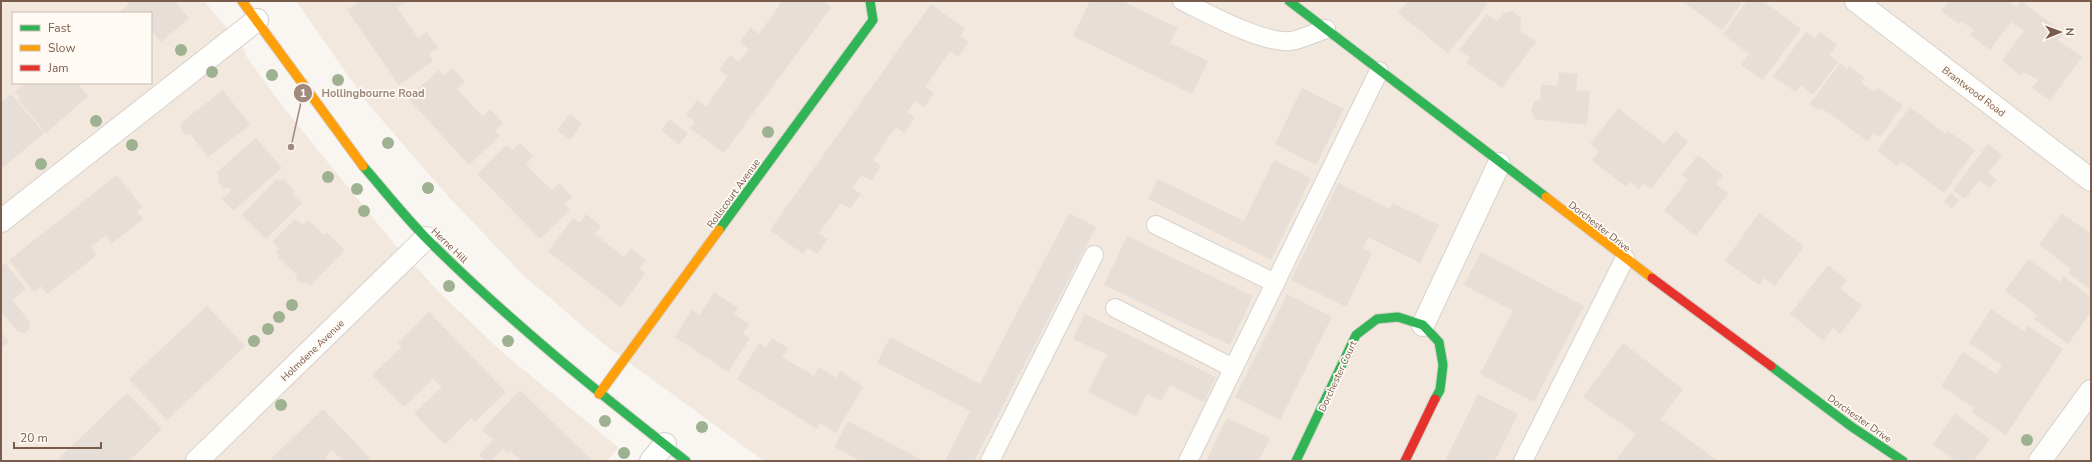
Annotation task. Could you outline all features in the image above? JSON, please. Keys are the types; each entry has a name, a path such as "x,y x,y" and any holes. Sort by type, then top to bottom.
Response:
{"street":[{"name":"Herne Hill","path":"242,1 360,163 426,238 531,337 599,394 686,461"},
{"name":"Rollscourt Avenue","path":"599,394 873,20 870,1"},
{"name":"Dorchester Drive","path":"1289,1 1499,164 1624,258 1852,427 1903,461"},
{"name":"Brantwood Road","path":"1856,1 2091,180"},
{"path":"1,221 257,20"},
{"path":"1423,325 1499,164"},
{"name":"Holmdene Avenue","path":"197,461 426,238"},
{"name":"Dorchester Court","path":"1296,461 1356,335 1377,320 1398,317 1423,325 1439,342 1444,365 1440,390 1405,461"},
{"path":"2040,461 2091,391"},
{"path":"651,461 665,444"}],"lane":[{"path":"1182,1 1239,27 1275,40 1290,41 1326,29"},
{"path":"1188,461 1379,70"},
{"path":"1156,225 1275,283"},
{"path":"990,461 1094,255"},
{"path":"1523,461 1624,258"},
{"path":"1114,308 1233,368"}],"shaded area":[{"path":"1,1 204,1 243,47 246,56 284,108 390,239 438,291 503,353 619,448 607,461 1,461"},
{"path":"296,1 2091,1 2091,461 764,461 605,345 522,274 448,196 368,104"}],"building":[{"path":"126,1 174,1 189,18 161,42 152,31 152,12 120,12 129,4"},
{"path":"360,1 407,1 397,8 418,38 427,32 438,48 429,54 433,61 399,85 347,10"},
{"path":"778,1 823,1 831,7 724,153 690,128 695,122 686,115 697,100 706,107 728,76 719,70 730,55 739,62 749,49 740,42 751,27 759,34 781,3"},
{"path":"1090,1 1122,1 1178,28 1170,43 1208,61 1192,94 1073,36"},
{"path":"1408,1 1484,1 1488,4 1448,53 1398,13"},
{"path":"1682,1 1738,1 1741,4 1722,30"},
{"path":"1747,1 1763,1 1801,29 1763,80 1741,65 1749,54 1723,34"},
{"path":"1949,1 2008,1 2017,7 2021,1 2064,33 2058,40 2082,57 2050,101 2032,88 2038,80 2024,72 2021,76 2002,61 2024,31 2011,22 1990,50 1970,35 1974,30 1961,21 1959,24 1941,11"},
{"path":"931,4 965,29 960,36 969,42 958,57 950,51 925,87 934,93 924,107 915,101 907,112 915,118 904,133 896,127 885,142 873,160 881,166 871,181 862,175 852,188 861,194 850,209 841,203 819,233 828,239 817,254 808,248 803,254 770,230"},
{"path":"1513,11 1521,18 1520,30 1536,42 1502,88 1467,63 1470,58 1459,50 1487,14 1497,21 1504,13"},
{"path":"1806,32 1815,38 1820,32 1837,45 1829,55 1838,62 1813,95 1801,85 1795,92 1773,76"},
{"path":"1840,63 1847,69 1849,66 1865,78 1861,83 1874,92 1877,88 1903,105 1880,137 1874,133 1868,141 1821,108 1819,111 1810,104"},
{"path":"452,68 465,82 457,89 483,117 490,109 503,123 495,131 500,136 469,165 408,98 439,70 444,76"},
{"path":"1559,72 1578,74 1576,90 1590,91 1587,125 1534,119 1531,111 1534,102 1540,100 1541,84 1557,86"},
{"path":"24,84 78,84 88,96 46,133 18,100 20,98 15,92"},
{"path":"1302,88 1344,109 1316,165 1275,144"},
{"path":"223,90 250,125 208,157 190,134 185,135 180,127 182,122"},
{"path":"11,94 44,133 1,169 1,102"},
{"path":"1910,107 1946,134 1948,131 1975,150 1944,193 1901,161 1897,166 1877,151"},
{"path":"1618,108 1664,144 1675,131 1688,141 1651,189 1644,183 1639,189 1630,182 1626,187 1592,160 1599,151 1590,144"},
{"path":"570,114 582,124 570,140 557,130"},
{"path":"670,119 688,133 679,145 661,130"},
{"path":"256,138 282,168 233,211 222,199 231,191 229,188 223,188 218,182 219,176 216,173"},
{"path":"520,143 533,156 526,164 538,177 552,190 559,183 572,197 564,204 570,210 540,239 477,174 506,145 512,150"},
{"path":"1988,144 2002,155 1988,173 1997,180 1990,188 1979,180 1965,199 1953,190"},
{"path":"1698,155 1723,175 1716,184 1728,194 1696,236 1664,211 1688,179 1682,175"},
{"path":"1274,160 1311,178 1271,260 1148,199 1158,179 1244,221"},
{"path":"117,175 142,207 137,211 143,219 112,243 106,235 91,247 97,255 47,294 41,286 34,292 9,260"},
{"path":"277,179 280,181 283,179 295,191 292,194 302,203 266,239 242,215"},
{"path":"1338,183 1390,209 1392,203 1439,225 1420,263 1368,237 1363,248 1372,253 1346,307 1291,280"},
{"path":"1950,193 1959,200 1952,209 1944,202"},
{"path":"1069,213 1096,227 974,461 945,461 970,411 877,363 890,337 980,384"},
{"path":"1759,213 1804,246 1775,286 1764,278 1759,285 1725,261"},
{"path":"2062,213 2091,234 2091,290 2068,273 2071,269 2039,245"},
{"path":"586,214 601,226 595,234 624,257 631,249 646,260 639,269 645,274 620,307 548,251 573,218 580,223"},
{"path":"295,219 303,225 308,220 324,235 327,233 345,250 310,286 306,282 301,283 296,278 297,275 278,257 279,255 276,252 279,249 272,242"},
{"path":"1127,236 1253,296 1230,345 1104,285"},
{"path":"1481,252 1584,306 1534,402 1480,374 1513,311 1464,285"},
{"path":"2028,259 2060,282 2064,277 2091,297 2091,312 2068,344 2034,319 2037,315 2005,291"},
{"path":"5,263 26,289 12,300 29,321 30,328 24,333 17,331 1,311 1,266"},
{"path":"1828,265 1847,280 1840,288 1862,306 1840,334 1833,328 1823,340 1790,314"},
{"path":"714,292 738,308 734,314 749,324 743,334 750,338 728,372 675,337 692,310 700,315"},
{"path":"1287,294 1332,317 1280,420 1235,397"},
{"path":"207,306 245,346 167,420 129,379"},
{"path":"1991,309 2024,331 2028,326 2063,349 2006,435 1971,412 1974,408 1941,386 1963,352 1996,374 2002,365 1969,343"},
{"path":"429,312 506,392 475,422 471,418 445,445 414,413 442,387 433,379 404,407 372,375 402,347 398,343"},
{"path":"1085,314 1216,377 1204,402 1170,385 1161,401 1147,394 1136,416 1088,392 1107,354 1073,339"},
{"path":"1,332 9,342 1,348"},
{"path":"772,338 788,348 782,357 814,376 819,367 836,378 841,371 863,387 836,433 819,423 817,429 737,379 759,343 766,347"},
{"path":"1623,343 1683,389 1660,419 1718,461 1615,461 1636,434 1583,397"},
{"path":"520,390 593,461 521,461 510,451 507,454 503,449 491,461 486,461 479,455 493,440 482,430"},
{"path":"127,393 162,429 129,461 56,461"},
{"path":"1478,394 1518,414 1495,461 1445,461"},
{"path":"323,409 370,458 367,461 342,461 332,450 325,458 328,461 269,461"},
{"path":"1955,414 1990,439 1974,461 1956,461 1933,444"},
{"path":"1227,418 1270,438 1259,461 1206,461"},
{"path":"848,421 924,461 861,461 834,447"}],"traffic: fast":[{"path":"719,230 873,20 870,1"},
{"path":"1289,1 1546,197"},
{"path":"363,166 419,230 489,298 553,354 686,461"},
{"path":"1296,461 1356,335 1377,319 1398,317 1423,325 1439,342 1443,365 1440,390 1435,399"},
{"path":"1771,366 1852,427 1903,461"}],"traffic: slow":[{"path":"242,1 363,166"},
{"path":"1546,197 1652,278"},
{"path":"599,394 719,230"}],"traffic: jam":[{"path":"1652,278 1771,366"},
{"path":"1405,461 1435,399"}],"place":[{"name":"Hollingbourne Road","path":"291,147"}]}
